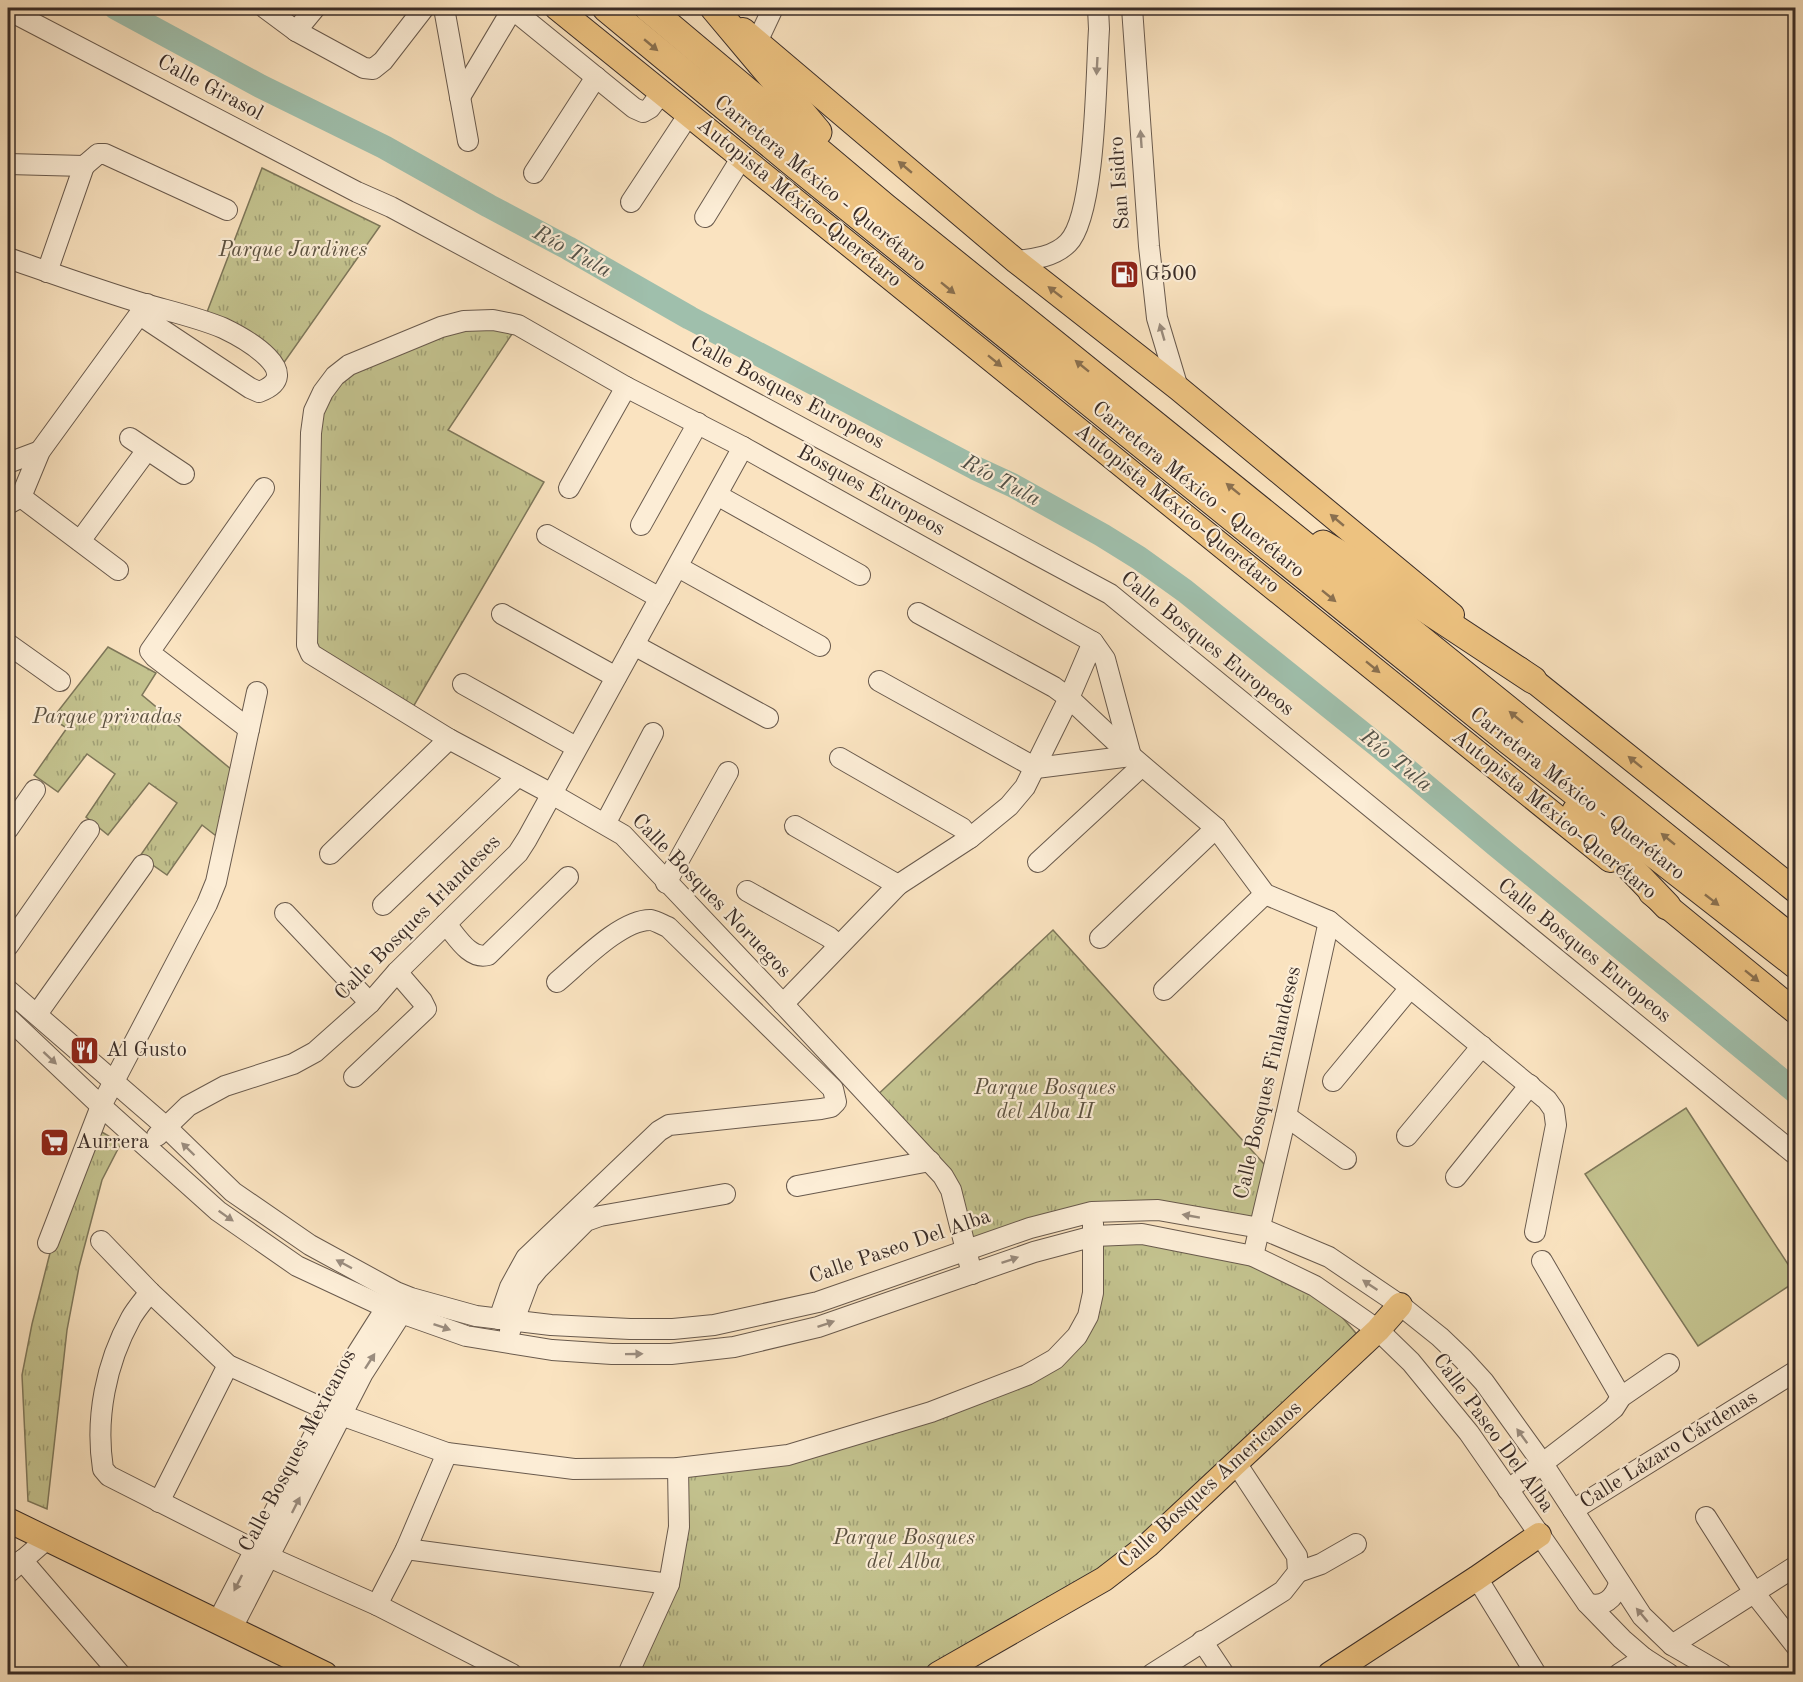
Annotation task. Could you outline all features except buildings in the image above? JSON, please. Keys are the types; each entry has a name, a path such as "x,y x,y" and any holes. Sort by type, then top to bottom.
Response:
{"highway":[{"name":"Carretera México - Querétaro","path":"606,8 792,162 1509,741 1796,965"},
{"name":"Carretera México - Querétaro","path":"648,8 885,207 1796,942"},
{"path":"715,8 802,114 885,207"},
{"path":"1262,513 1349,559 1533,680"},
{"path":"1509,741 1667,906"}],"main road":[{"name":"Autopista México-Querétaro","path":"557,8 1796,1012"},
{"path":"715,8 1016,261 1178,388 1533,680 1796,891"},
{"name":"Calle Bosques Americanos","path":"938,1674 1104,1579 1148,1545 1378,1330 1400,1305"},
{"path":"8,1520 325,1674"},
{"path":"1330,1674 1539,1535"}],"street":[{"path":"265,8 297,31 364,68 372,69 382,62 424,8"},
{"path":"297,31 315,8"},
{"path":"444,8 468,141"},
{"path":"460,97 512,8 634,108 644,112 662,92"},
{"path":"757,42 773,8"},
{"name":"San Isidro","path":"1016,261 1041,258 1057,251 1068,243 1076,230 1090,177 1099,29 1098,8"},
{"name":"San Isidro","path":"1132,8 1149,246 1156,308 1178,388"},
{"name":"Calle Girasol","path":"8,9 357,192 391,207"},
{"path":"534,173 596,76"},
{"path":"631,202 689,114"},
{"path":"47,272 84,166 98,154 105,154 227,210"},
{"path":"705,218 742,157"},
{"path":"8,164 84,166"},
{"name":"Calle Bosques Europeos","path":"391,207 1110,594 1796,1155"},
{"path":"8,258 143,310 204,320 226,330 274,362 278,371 275,381 268,388 259,392 250,388 143,310"},
{"path":"118,570 80,541 14,501 40,451 143,310"},
{"name":"Bosques Europeos","path":"311,654 306,645 311,433 314,411 323,392 335,376 349,365 441,327 464,321 493,320 518,325 626,387 743,447 1092,642 1105,659 1136,761"},
{"path":"569,488 626,387"},
{"path":"641,525 698,423"},
{"path":"130,438 184,474"},
{"name":"Calle Bosques Irlandeses","path":"147,1147 165,1126 188,1106 225,1086 293,1064 315,1052 370,1004 397,972 518,853 743,447"},
{"path":"80,541 147,450"},
{"path":"8,463 40,451"},
{"path":"249,729 150,651 264,488"},
{"path":"717,495 860,576"},
{"path":"547,535 660,598"},
{"path":"678,567 820,646"},
{"path":"918,613 1070,698 1136,761 1216,828 1265,894 1329,921 1547,1100 1554,1110 1556,1125 1535,1232"},
{"path":"502,614 616,677"},
{"path":"783,1004 898,885 970,838 1009,806 1025,788 1070,698 1092,642"},
{"path":"8,645 60,681"},
{"path":"634,645 768,718"},
{"name":"Calle Bosques Noruegos","path":"311,654 449,739 552,794 623,836 783,1004 923,1163 943,1176 951,1190 972,1274"},
{"path":"879,681 1036,768 1136,761"},
{"path":"463,684 576,747"},
{"path":"48,1243 101,1106 207,904 216,882 257,692"},
{"path":"605,824 653,734"},
{"path":"330,854 449,739"},
{"path":"840,758 962,828 970,838"},
{"path":"1038,862 1136,761"},
{"path":"666,883 728,772"},
{"path":"382,905 518,776"},
{"path":"8,829 35,790"},
{"path":"795,826 898,885"},
{"path":"1100,938 1216,828"},
{"path":"8,946 89,830"},
{"path":"38,1014 143,865"},
{"path":"446,924 473,955 480,958 488,956 568,877"},
{"path":"747,891 829,937 838,945"},
{"path":"1164,990 1265,894"},
{"path":"285,913 370,1004"},
{"path":"507,1342 505,1320 510,1287 526,1258 659,1131 669,1125 821,1109 831,1107 836,1102 833,1089 825,1081 668,927 652,920 634,922 617,932 557,982"},
{"name":"Calle Bosques Finlandeses","path":"1253,1256 1329,921"},
{"path":"354,1077 426,1009 397,972"},
{"path":"1333,1081 1410,988"},
{"name":"Calle Paseo Del Alba","path":"8,990 165,1126 233,1192 399,1303 476,1316 551,1325 673,1329 714,1325 818,1302 1030,1228 1092,1212 1158,1210 1260,1228 1329,1257 1400,1305 1463,1359 1484,1382 1543,1464 1642,1617 1672,1645 1722,1674"},
{"name":"Calle Paseo Del Alba","path":"8,1017 101,1106 218,1211 297,1266 399,1303 466,1336 552,1350 612,1354 671,1354 734,1347 818,1327 1034,1252 1094,1236 1142,1234 1253,1256 1315,1286 1378,1330 1411,1362 1469,1433 1587,1603 1622,1639 1644,1658 1669,1674"},
{"path":"1407,1136 1482,1046"},
{"path":"1456,1177 1530,1085"},
{"path":"1286,1116 1346,1159"},
{"path":"796,1186 923,1163"},
{"path":"505,1320 529,1280 586,1221 600,1215 725,1194"},
{"path":"101,1241 150,1292 228,1365 334,1413 447,1453 574,1469 678,1468 788,1455 931,1412 1027,1375 1055,1359 1077,1336 1088,1316 1093,1293 1092,1212"},
{"path":"1542,1262 1621,1397"},
{"path":"150,1292 131,1318 113,1358 101,1407 103,1468 109,1476 262,1553 377,1605 512,1674"},
{"name":"Calle Bosques Mexicanos","path":"225,1625 334,1413 353,1359 399,1303"},
{"path":"1508,1490 1603,1418 1614,1408 1621,1397 1669,1364"},
{"path":"159,1502 228,1365"},
{"name":"Calle Lázaro Cárdenas","path":"1573,1510 1796,1371"},
{"path":"377,1605 406,1549 447,1453"},
{"path":"1152,1674 1283,1591 1298,1572 1297,1556 1236,1463"},
{"path":"628,1674 669,1584 679,1527 678,1468"},
{"path":"1706,1517 1755,1594 1796,1646"},
{"path":"47,1539 15,1566 120,1674"},
{"path":"1298,1572 1322,1563 1356,1544"},
{"path":"406,1549 669,1584"},
{"path":"1672,1645 1796,1566"},
{"path":"1477,1578 1536,1674"},
{"path":"1587,1603 1602,1604 1612,1597 1619,1583"},
{"path":"1202,1641 1224,1674"},
{"path":"1619,1674 1644,1658"}],"green space":[{"name":"Parque Jardines","path":"262,168 380,226 278,371 204,320"},
{"path":"518,325 448,430 544,482 409,714 311,654 311,433 335,376 441,327"},
{"name":"Parque privadas","path":"108,647 156,673 142,695 232,770 220,839 202,825 167,875 140,856 177,803 149,783 108,835 86,817 115,774 87,754 58,792 34,775 67,728 52,719"},
{"name":"Parque Bosques del Alba II","path":"1053,930 1273,1174 1260,1228 1092,1212 965,1249 950,1190 872,1100"},
{"path":"1686,1108 1795,1275 1795,1282 1698,1346 1585,1174"},
{"path":"100,1131 121,1143 102,1180 79,1267 67,1330 47,1509 28,1501 22,1375 51,1249"},
{"name":"Parque Bosques del Alba","path":"1094,1236 1253,1256 1315,1286 1361,1339 1148,1545 938,1674 628,1674 669,1584 678,1468 788,1455 1027,1375 1077,1336"}],"waterway":[{"name":"Río Tula","path":"116,8 260,86 384,147 690,318 975,468 1012,485 1139,558 1185,591 1382,749 1796,1092"}],"place":[{"name":"G500","path":"1124,274"},
{"name":"Al Gusto","path":"85,1050"},
{"name":"Aurrera","path":"55,1142"}]}
